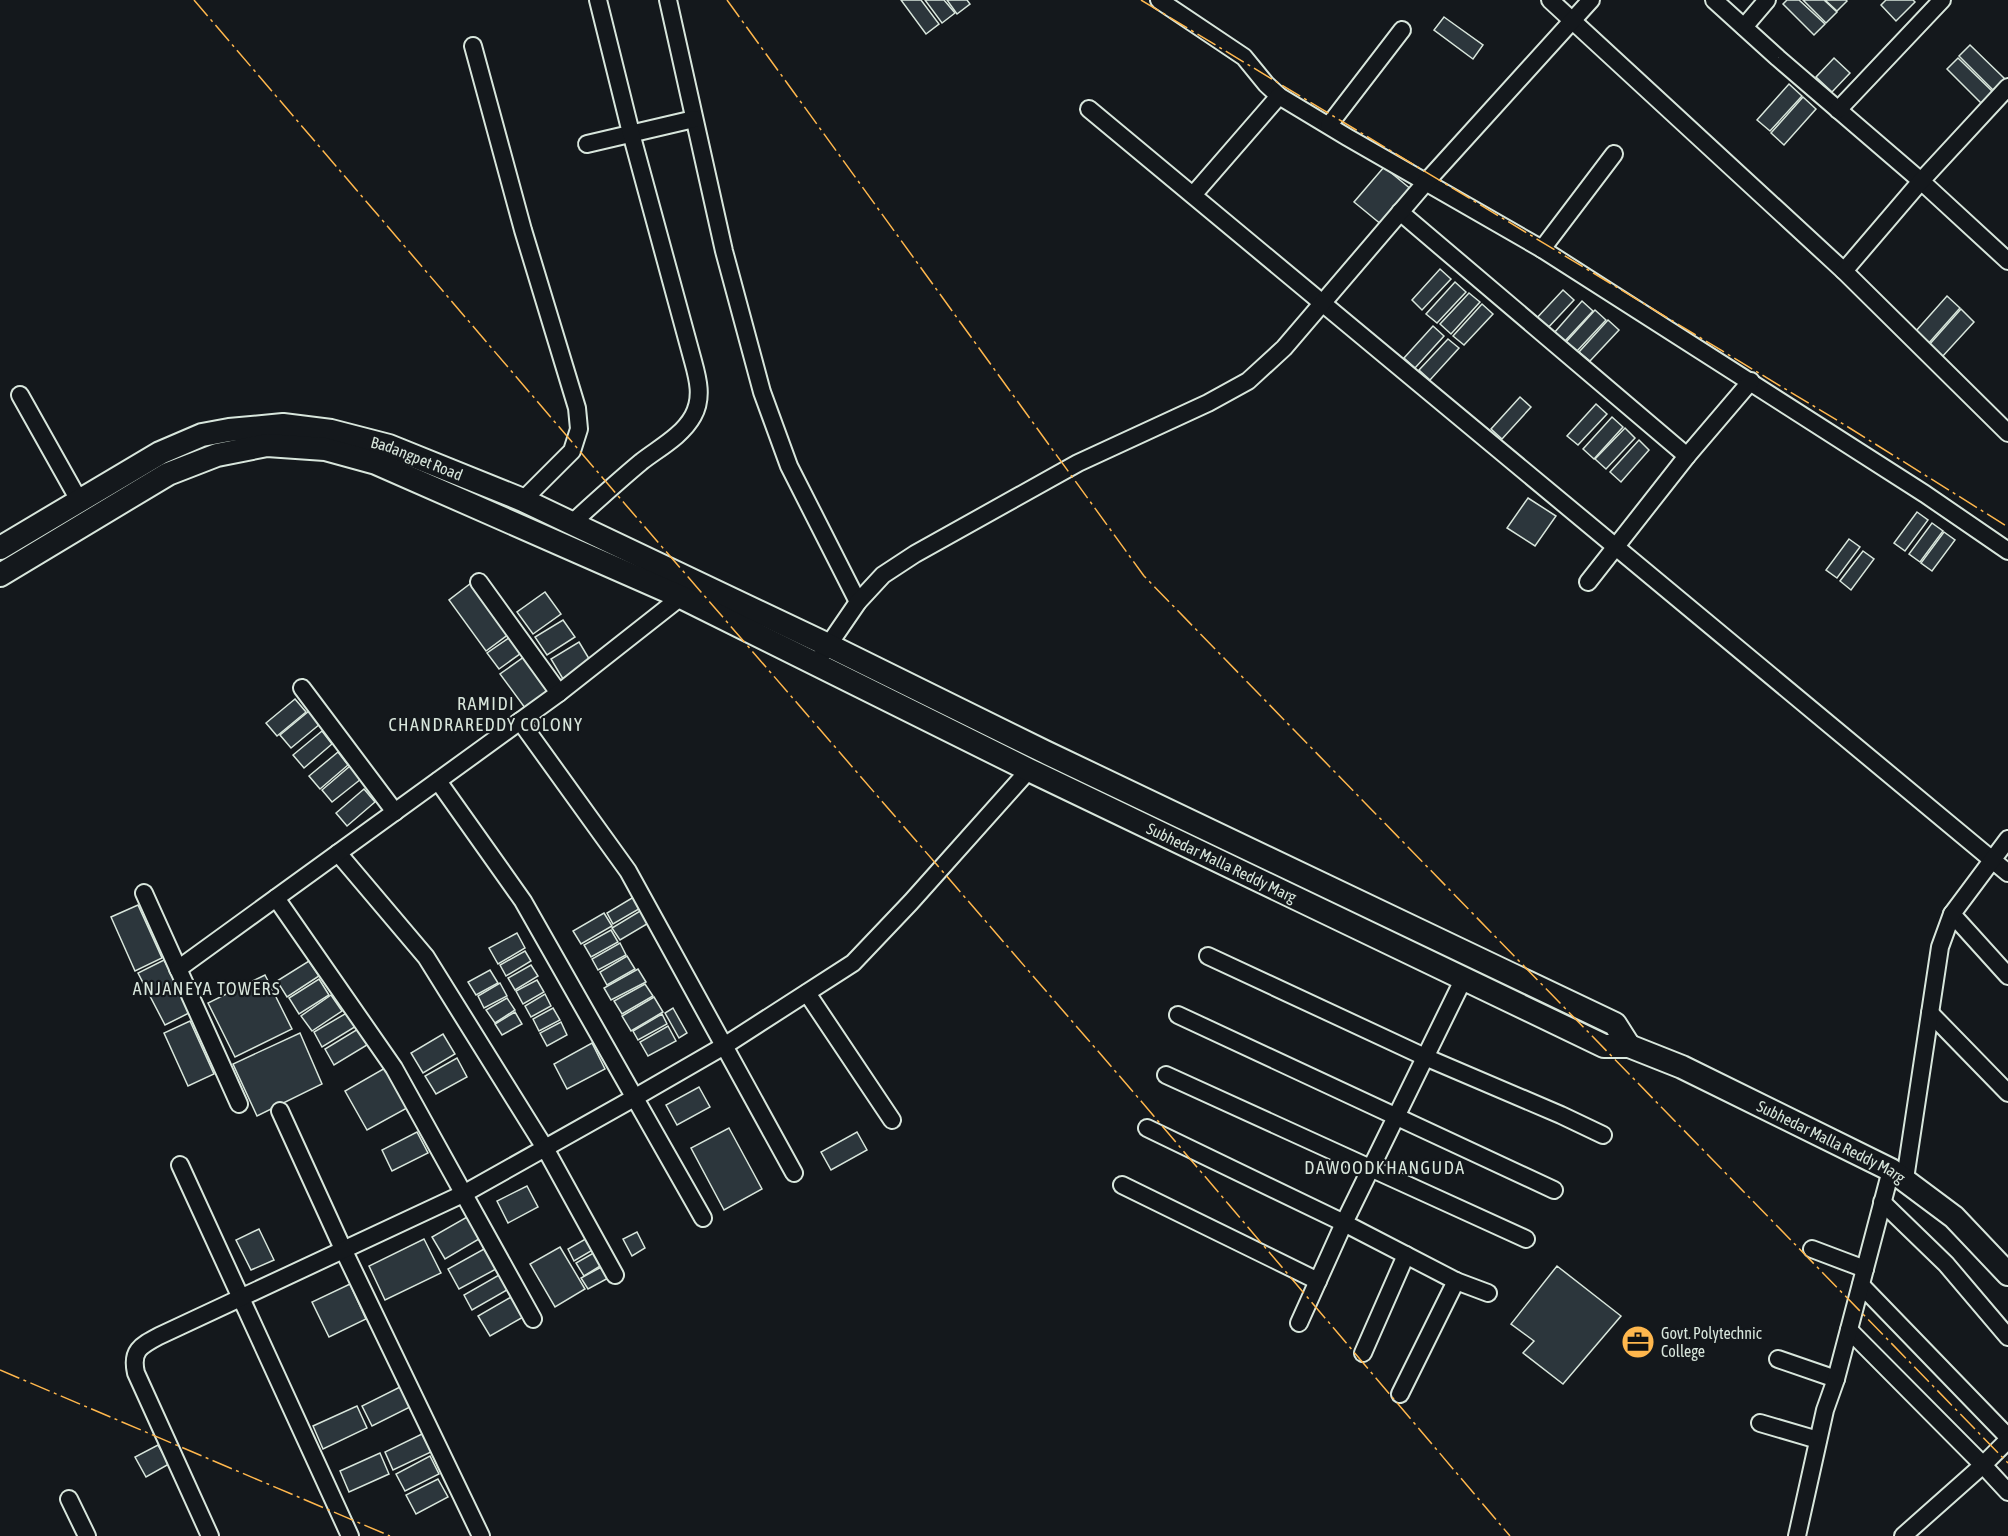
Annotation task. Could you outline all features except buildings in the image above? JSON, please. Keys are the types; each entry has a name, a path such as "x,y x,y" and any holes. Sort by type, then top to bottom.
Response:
{"main road":[{"name":"Badangpet Road","path":"0,548 160,453 202,435 283,425 331,431 389,446 523,500 822,654"},
{"name":"Badangpet Road","path":"0,575 168,474 217,456 267,445 325,449 376,463 681,597 822,654"},
{"name":"Subhedar Malla Reddy Marg","path":"822,654 1029,770 1604,1046 1629,1046 1682,1067 1898,1174 1954,1217 2008,1274"},
{"name":"Subhedar Malla Reddy Marg","path":"822,654 1045,752 1615,1024 1629,1046"}],"street":[{"path":"571,524 641,462 678,435 694,416 699,398 693,361 631,133 598,0"},
{"path":"668,0 726,261 762,393 789,466 858,602"},
{"path":"1160,0 1244,57 1279,96 1542,249 1751,381 2008,551"},
{"path":"1550,0 1844,272 2008,433"},
{"path":"822,654 858,602 883,575 915,554 1078,463 1208,403 1248,381 1284,348 1426,182 1591,0"},
{"path":"1714,0 1921,181 2008,261"},
{"path":"1744,27 1767,0"},
{"path":"1838,110 1942,0"},
{"path":"1329,125 1402,30"},
{"path":"473,46 523,230 577,408 579,429 572,451 523,500"},
{"path":"1844,272 1921,181 2008,87"},
{"path":"1193,195 1279,96"},
{"path":"1089,109 2008,873"},
{"path":"587,144 694,119"},
{"path":"1542,249 1614,154"},
{"path":"1400,212 1687,456"},
{"path":"1588,582 1687,456 1751,381"},
{"path":"20,395 80,502"},
{"path":"479,582 559,693"},
{"path":"178,969 559,693 681,597"},
{"path":"302,688 395,812"},
{"path":"520,721 628,871 794,1173"},
{"path":"210,1536 136,1373 134,1362 136,1352 150,1340 465,1192 545,1149 724,1046 807,993 853,963 1029,770"},
{"path":"438,781 523,901 703,1218"},
{"path":"1797,1536 1825,1410 1836,1379 1882,1202 1898,1174 1930,1013 1940,948 1952,914 2008,839"},
{"path":"338,853 426,957 545,1149 615,1275"},
{"path":"144,893 239,1104"},
{"path":"276,898 394,1068 533,1318"},
{"path":"1952,914 2008,976"},
{"path":"1208,956 1425,1058 1561,1114 1603,1135"},
{"path":"1299,1323 1344,1223 1464,978"},
{"path":"807,993 892,1119"},
{"path":"1930,1013 2008,1094"},
{"path":"1178,1015 1554,1190"},
{"path":"1166,1075 1526,1239"},
{"path":"279,1111 481,1536"},
{"path":"1147,1128 1344,1223 1456,1281 1488,1293"},
{"path":"180,1166 350,1536"},
{"path":"1122,1185 1318,1281"},
{"path":"1882,1202 1946,1264 2008,1337"},
{"path":"1812,1249 1865,1269"},
{"path":"1363,1353 1406,1255"},
{"path":"1400,1394 1456,1281"},
{"path":"1861,1286 2008,1438 1983,1465 1906,1535"},
{"path":"1849,1330 2008,1492"},
{"path":"1778,1359 1836,1379"},
{"path":"1760,1423 1818,1440"},
{"path":"69,1499 87,1536"}],"power":[{"path":"194,0 625,504 1135,1094 1510,1536"},
{"path":"727,0 1144,576 2008,1463"},
{"path":"1141,0 1840,422 2008,527"},
{"path":"0,1370 390,1536"}],"place":[{"name":"Govt. Polytechnic College","path":"1638,1342"}],"district":[{"name":"RAMIDI CHANDRAREDDY COLONY","path":"486,713"},
{"name":"ANJANEYA TOWERS","path":"207,988"},
{"name":"DAWOODKHANGUDA","path":"1385,1167"}]}
